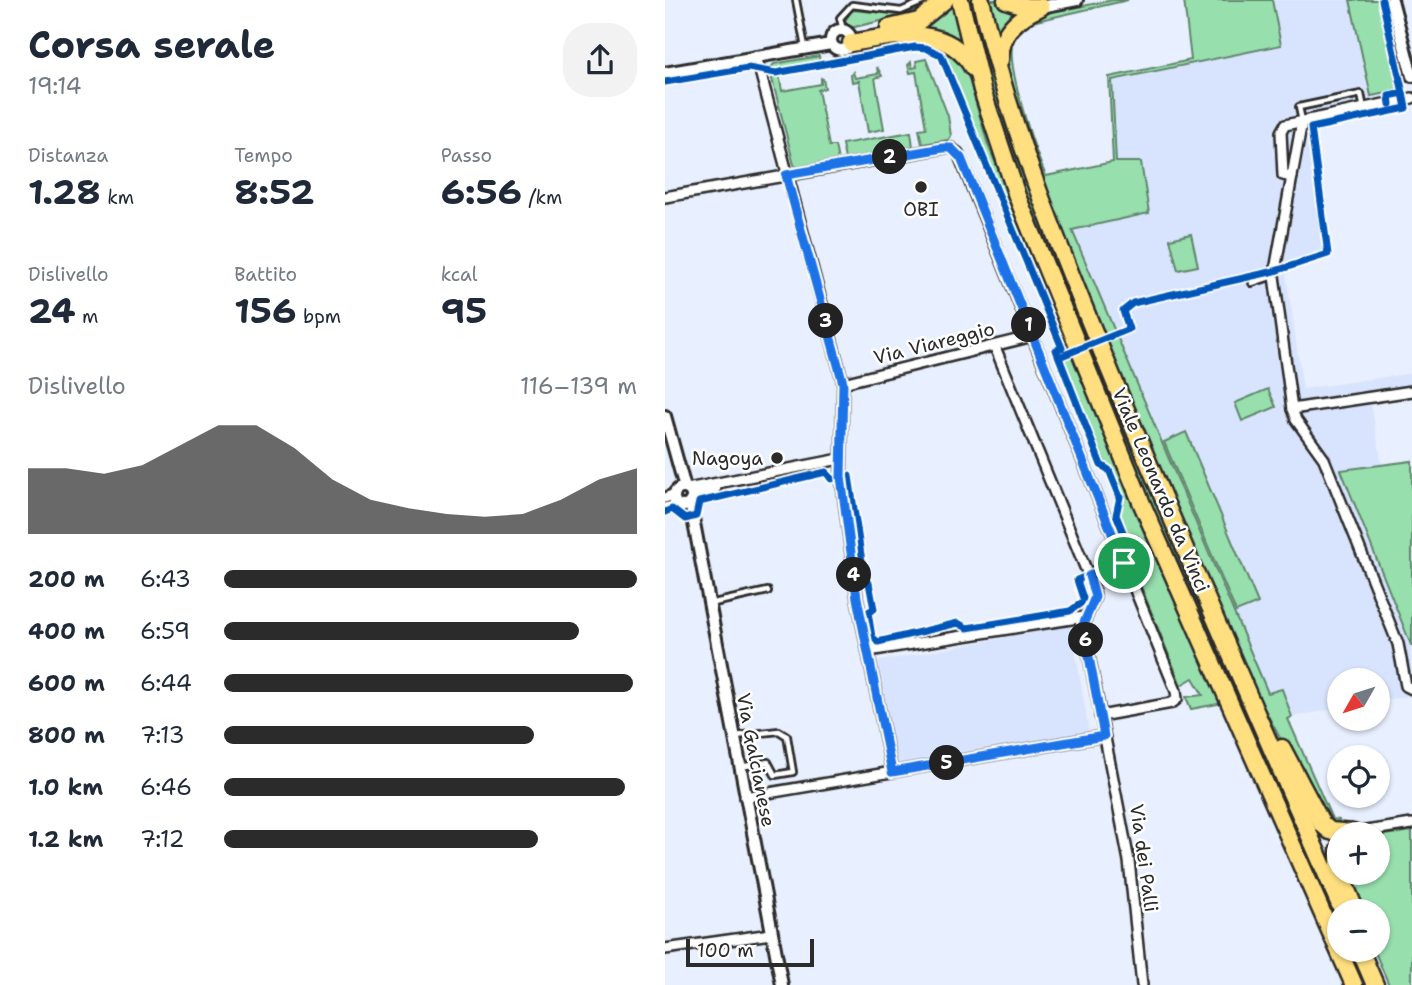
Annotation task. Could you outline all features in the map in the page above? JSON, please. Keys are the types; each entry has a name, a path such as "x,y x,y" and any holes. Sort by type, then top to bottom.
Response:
{"highway":[{"path":"847,36 919,21 944,0"},
{"name":"Viale Leonardo da Vinci","path":"960,0 982,90 1017,196 1142,504 1353,983"},
{"name":"Viale Leonardo da Vinci","path":"981,0 1001,80 1036,189 1162,497 1337,899"},
{"path":"1006,0 1027,8 1041,7"},
{"path":"1001,80 1000,52 1006,33 1019,19 1041,7"},
{"path":"847,36 914,35 940,39 962,52 982,90"},
{"path":"1251,701 1287,756 1322,824 1327,827"},
{"path":"1365,962 1376,985"},
{"path":"1372,962 1376,985"}],"street":[{"path":"1041,7 1077,0"},
{"path":"1392,0 1412,76"},
{"path":"1399,0 1412,56"},
{"path":"665,73 831,44 843,50 847,36 832,35 831,44"},
{"path":"756,56 843,383 840,459 857,598 892,772"},
{"path":"1292,177 1283,175 1281,132 1285,125 1410,101"},
{"path":"1302,121 1274,276 1291,408 1296,420 1324,460 1398,645 1406,685 1412,689"},
{"path":"665,197 951,148 961,158 1177,691 1177,699 1172,704 1100,716"},
{"name":"Via Viareggio","path":"843,383 1033,336"},
{"path":"868,651 1084,617 1095,597 995,347"},
{"path":"1291,408 1412,391"},
{"name":"Via Galcianese","path":"665,416 681,497 697,541 782,985"},
{"path":"665,508 681,497 725,484 840,459"},
{"name":"Via dei Palli","path":"1084,617 1100,716 1129,861 1142,985"},
{"path":"745,797 1104,736"},
{"path":"1390,828 1412,824"},
{"path":"665,950 771,934"}],"lane":[{"path":"796,0 805,48"},
{"path":"847,36 842,13 852,5 901,11 927,0"},
{"path":"1302,121 1299,107 1361,94 1365,110"},
{"path":"1252,283 1274,276"},
{"path":"708,605 768,591"},
{"path":"733,736 779,731 787,736 793,772 775,775 768,762 739,767"}],"shaded area":[{"path":"1272,0 1350,0 1370,96 1398,91 1410,111 1311,130 1331,255 1286,274 1303,389 1412,373 1412,398 1371,404 1382,465 1341,470 1411,645 1412,696 1390,699 1390,668 1327,668 1327,710 1292,717 1282,689 1268,693 1072,229 1148,212 1116,162 1112,80 1281,45"},
{"path":"1071,625 1089,732 897,767 876,662"}],"green space":[{"path":"955,0 965,46 916,26"},
{"path":"966,0 977,0 999,88 1334,899 1327,899 1327,910 1156,522 1003,140"},
{"path":"988,0 1002,0 1019,9 999,42"},
{"path":"1113,0 1128,0 1032,22 1016,35 1013,41 1013,68 1017,87 1046,176 1113,162 1109,77 1191,60 1184,0 1272,0 1281,45 1112,80 1116,162 1141,162 1149,213 1072,230 1268,693 1282,689 1292,717 1288,719 1332,819 1340,822 1330,822 1304,769 1280,738 1240,663 1042,188 1005,59 1005,46 1027,17"},
{"path":"1350,0 1378,0 1398,91 1371,96"},
{"path":"927,5 932,9 850,28 845,21 852,10 898,14"},
{"path":"905,39 942,44 966,69 988,145 1223,703 1191,709 1186,697 1203,695 1193,678 1181,685 1131,562 1135,557 1118,516 1120,488 1105,462 1064,360 1067,358 947,61 937,53 913,47 848,59 853,49"},
{"path":"819,56 820,64 776,72 770,69 774,64"},
{"path":"926,59 948,116 951,136 948,140 922,144 919,129 926,128 916,72 910,73 908,65 911,62 912,68 917,67 916,61"},
{"path":"877,67 882,76 875,78 884,129 868,132 859,81 852,82 851,75 853,72 855,78 878,74"},
{"path":"770,71 779,74 782,91 821,84 821,78 823,79 825,88 818,90 829,146 835,146 838,160 797,167 794,165"},
{"path":"911,132 913,147 845,159 842,144"},
{"path":"1191,234 1198,266 1178,270 1170,239"},
{"path":"1268,389 1276,407 1242,421 1235,403"},
{"path":"1186,432 1258,603 1236,612 1164,442"},
{"path":"1412,461 1412,645 1411,645 1341,470"},
{"path":"1412,831 1412,985 1389,985 1379,962 1390,962 1390,899 1354,899 1348,885 1390,885 1390,834"}],"cycle path":[{"path":"1382,0 1403,93 1389,96 1390,104"},
{"path":"665,82 748,68 776,73 915,47 926,48 941,55 1062,348 1056,350 1101,465 1109,470 1120,497 1116,515 1133,557 1077,580 1084,601 1070,611 967,628 958,623 878,642 872,637 868,612 874,609 869,583 865,581 849,476 831,479 826,472 699,502 696,516 685,519 672,509 665,512"},
{"path":"1059,357 1129,329 1123,311 1133,303 1275,271 1328,254 1311,128 1406,108 1403,93"}],"place":[{"name":"OBI","path":"921,187"},
{"name":"Nagoya","path":"777,458"}],"route":[{"path":"943,148 951,148 958,153 1124,563 1089,576 1095,597 1084,617 1083,625 1104,736 892,772 857,598 841,477 843,383 786,175 943,148"}]}
